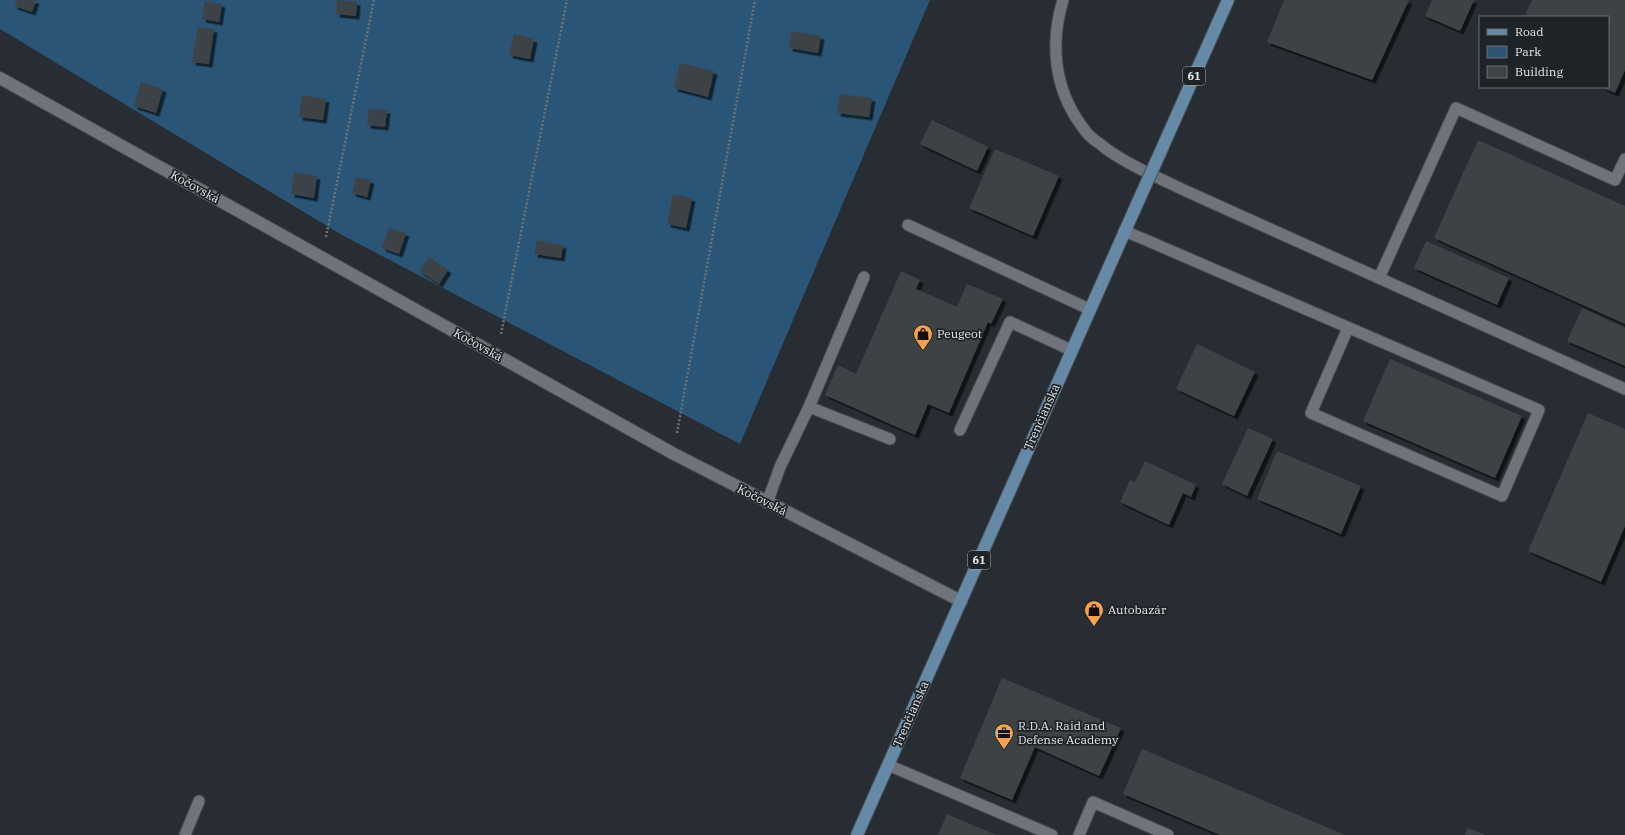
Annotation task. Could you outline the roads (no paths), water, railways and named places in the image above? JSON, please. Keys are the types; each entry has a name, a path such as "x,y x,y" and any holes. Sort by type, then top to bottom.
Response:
{"main road":[{"name":"Trenčianska","path":"857,835 1071,350 1228,0"}],"street":[{"name":"Kočovská","path":"0,78 674,454 767,503 961,601"}],"lane":[{"path":"1063,0 1059,14 1056,37 1056,67 1063,92 1071,111 1091,137 1120,158 1186,191 1625,389"},
{"path":"1379,278 1456,108 1615,180 1625,159"},
{"path":"908,225 1089,310"},
{"path":"1124,231 1539,410 1502,496 1311,413 1348,328"},
{"path":"767,503 780,467 808,407 864,276"},
{"path":"960,430 1010,322 1071,350"},
{"path":"808,407 890,439"},
{"path":"888,764 1052,835"},
{"path":"185,835 200,801"},
{"path":"1079,835 1093,802 1168,835"}],"place":[{"name":"Peugeot","path":"923,351"},
{"name":"Autobazár","path":"1094,627"},
{"name":"R.D.A. Raid and Defense Academy","path":"1004,750"}]}
